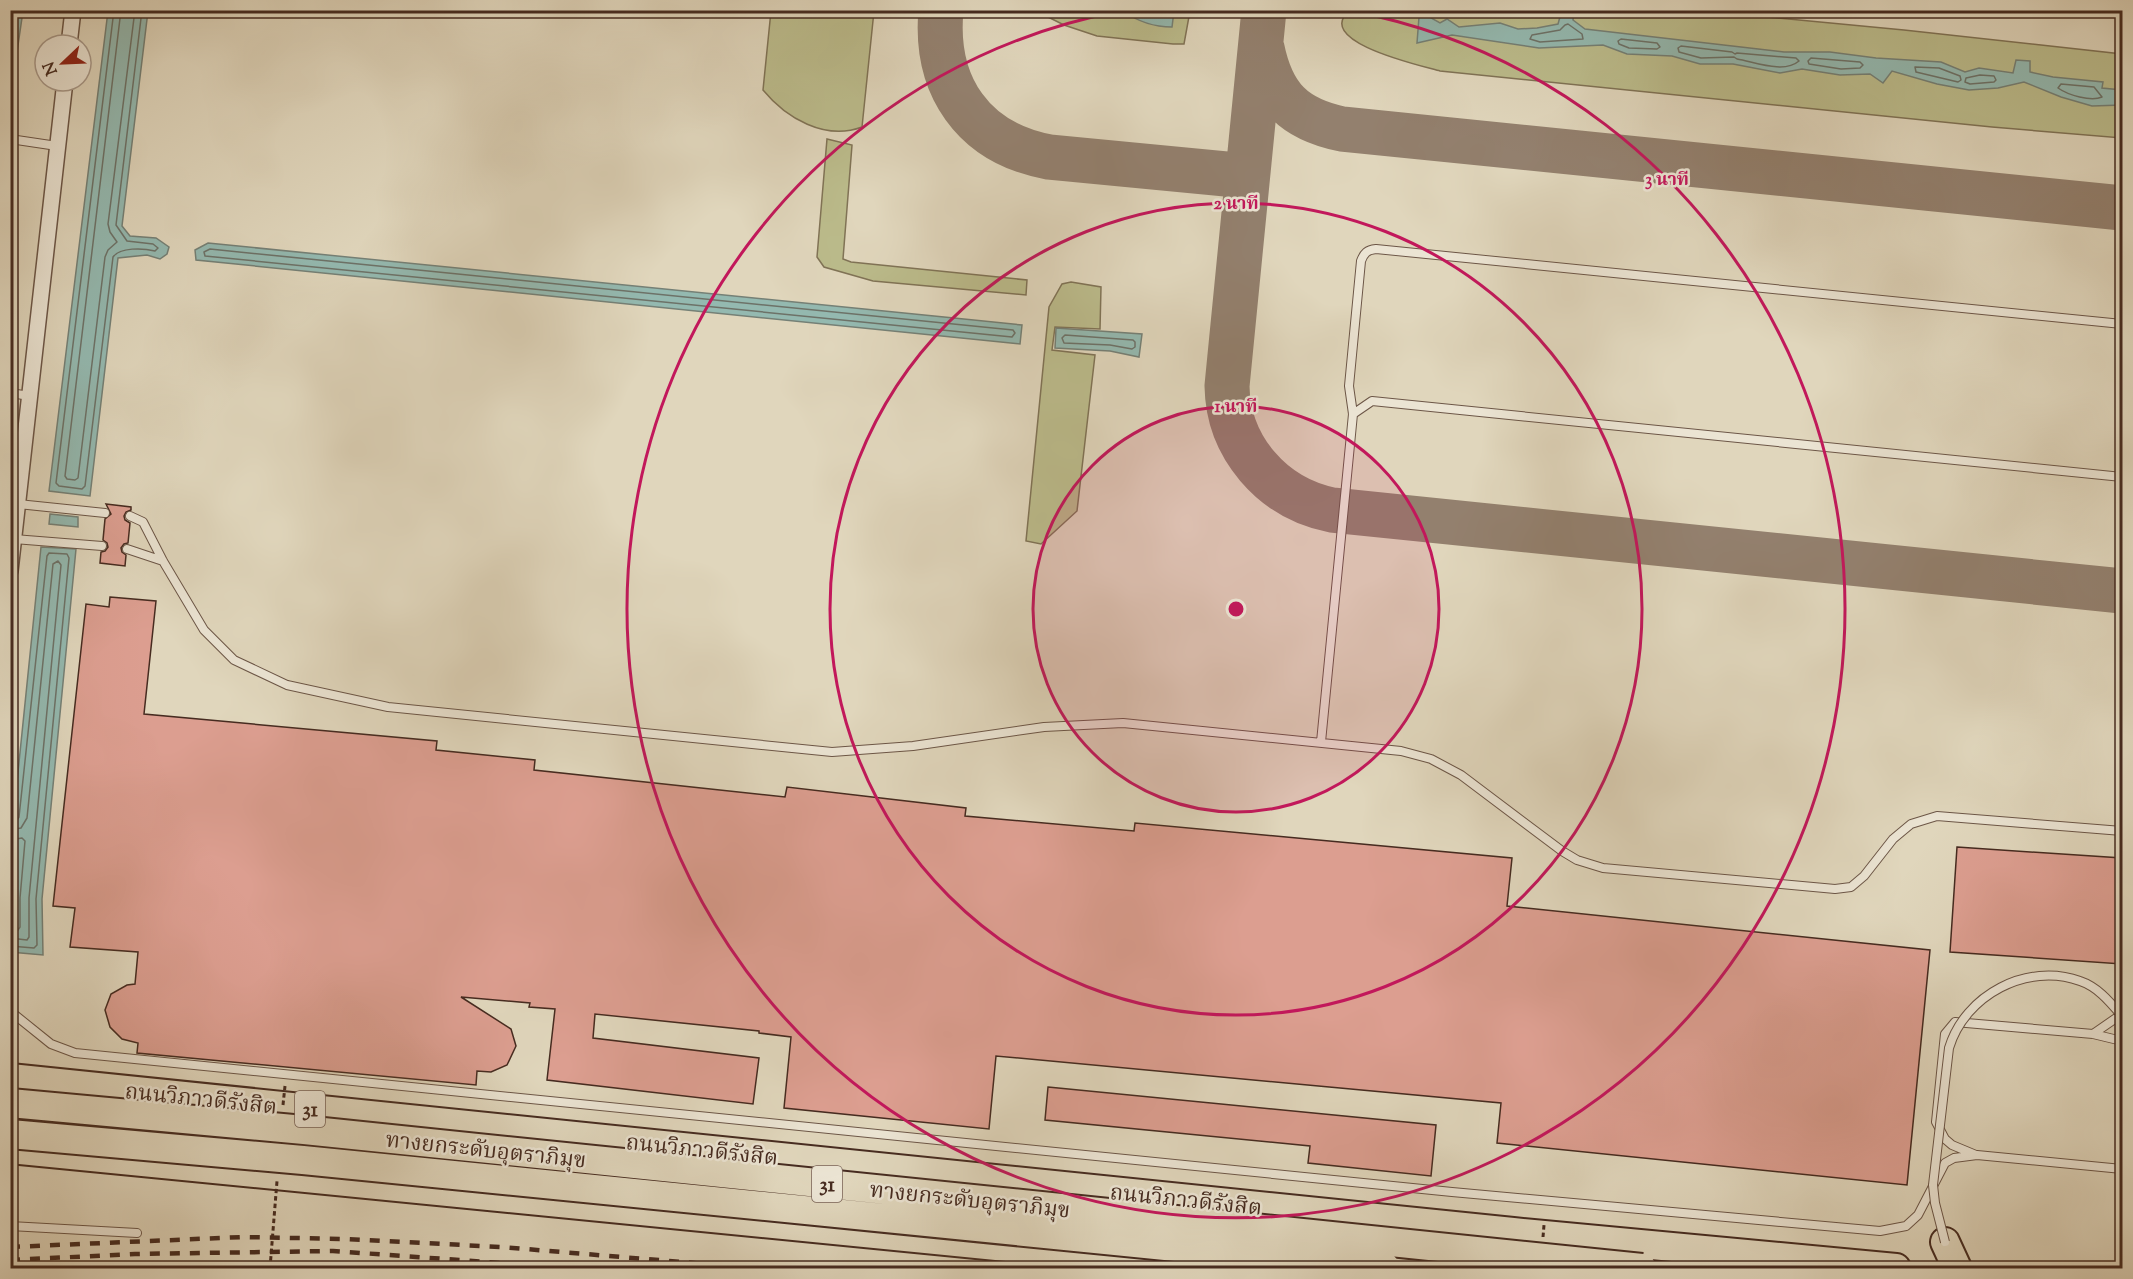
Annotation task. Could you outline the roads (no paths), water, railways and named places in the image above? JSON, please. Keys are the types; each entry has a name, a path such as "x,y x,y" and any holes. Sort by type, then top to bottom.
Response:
{"highway":[{"name":"ถนนวิภาวดีรังสิต","path":"10,1078 1896,1269"},
{"name":"ทางยกระดับอุตราภิมุข","path":"10,1103 351,1135 1642,1269"},
{"name":"ทางยกระดับอุตราภิมุข","path":"10,1134 303,1160 1386,1269"},
{"name":"31","path":"10,1149 1220,1269"},
{"path":"1945,1242 1957,1269"}],"street":[{"path":"70,33 73,10"},
{"path":"10,571 18,504 19,395 57,146 63,93"}],"lane":[{"path":"10,139 57,146"},
{"path":"1322,742 1353,414 1349,386 1361,261 1365,252 1376,249 2122,324"},
{"path":"1353,414 1372,401 2122,477"},
{"path":"18,504 105,513"},
{"path":"130,516 143,522 204,630 234,660 287,685 388,707 844,753 913,746 1044,727 1123,723 1401,751 1431,759 1461,775 1577,860 1603,868 1835,889 1851,887 1864,876 1893,838 1911,824 1937,816 2122,831"},
{"path":"13,536 39,541 102,546"},
{"path":"127,549 163,561"},
{"path":"1945,1242 1933,1185 1949,1048 1961,1020 1995,990 2011,982 2047,975 2082,981 2107,998 2122,1015 2093,1034"},
{"path":"10,1011 51,1044 75,1053 1452,1192 1880,1231 1906,1226 1918,1215 1945,1163 1954,1158 1977,1155 2122,1169"},
{"path":"1977,1155 1952,1145 1945,1139 1936,1122 1945,1034 1955,1022 2093,1034 2122,1041"},
{"path":"10,1226 137,1233"}],"water":[{"path":"11,10 23,11 17,52 11,73"},
{"path":"108,11 148,11 122,226 130,236 156,238 169,247 167,254 160,259 147,255 118,258 90,496 49,491"},
{"path":"1123,11 1174,11 1172,27 1146,23"},
{"path":"1574,12 1573,20 1585,29 1784,52 1830,52 1876,58 1941,62 1965,72 1979,68 2013,73 2016,60 2030,61 2030,72 2053,77 2103,82 2102,88 2122,90 2122,105 2092,106 2061,97 2024,82 1998,88 1969,90 1937,84 1892,71 1883,83 1870,74 1840,75 1802,69 1780,73 1733,64 1700,64 1672,56 1627,54 1603,45 1539,48 1452,35 1417,43 1419,17 1426,15 1440,23 1447,19 1459,27 1500,23 1518,29 1558,24 1561,13"},
{"path":"208,243 1022,325 1020,344 196,260 195,250"},
{"path":"1056,328 1142,334 1139,357 1110,351 1055,348"},
{"path":"50,514 78,517 78,527 49,524"},
{"path":"41,547 76,549 42,899 43,955 10,952 10,862 13,821"}],"railway":[{"path":"10,1247 243,1237 346,1239 501,1247 754,1268"},
{"path":"10,1260 135,1254 333,1251 571,1268"}]}
